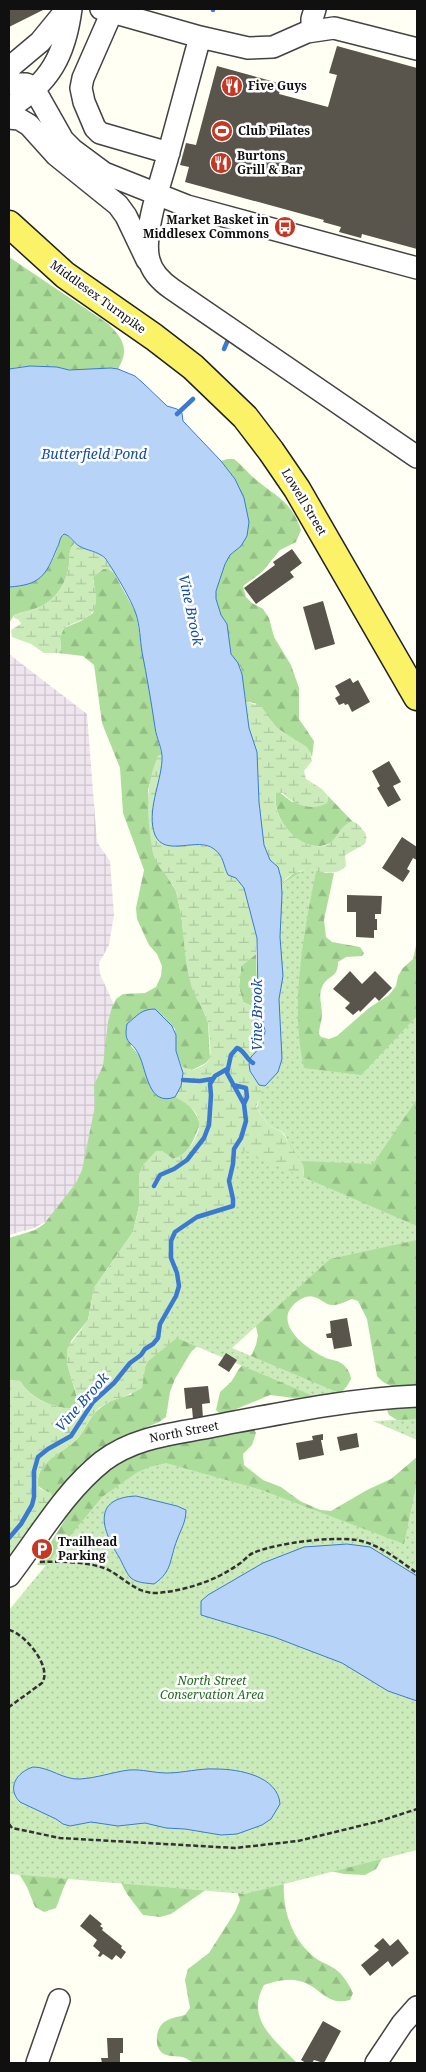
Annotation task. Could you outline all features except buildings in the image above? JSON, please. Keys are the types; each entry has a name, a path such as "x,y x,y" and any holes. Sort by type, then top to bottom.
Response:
{"main road":[{"name":"Middlesex Turnpike","path":"9,224 43,257 85,290 154,337"},
{"name":"Middlesex Turnpike","path":"9,238 43,257"},
{"name":"Lowell Street","path":"154,337 193,367 225,397 245,417 271,451 306,503 417,696"}],"street":[{"path":"9,68 40,42 69,9"},
{"path":"9,108 35,89 53,68 60,55 67,33 69,9"},
{"path":"312,30 312,19 315,9"},
{"path":"169,153 100,133 95,128 84,102 81,88 107,10 200,37 248,48 264,48 287,42 312,30 342,29 417,49"},
{"path":"152,268 147,244 157,195 200,37"},
{"path":"9,84 26,84 35,89 56,130 73,150 104,174 187,206 417,268"},
{"path":"9,118 19,119 29,125 56,155 118,205 126,216 137,243 156,275 172,289 417,457"},
{"name":"North Street","path":"15,1568 62,1504 87,1476 111,1456 134,1443 305,1408 367,1399 417,1396"},
{"path":"37,2063 59,2000"},
{"path":"376,2063 402,2024 417,2006"}],"path":[{"path":"15,1568 104,1568 138,1590 157,1593 206,1584 239,1564 251,1554 270,1546 346,1538 365,1542 417,1573"},
{"path":"9,1630 22,1636 43,1663 46,1678 9,1708"},
{"path":"9,1824 12,1828 60,1838 235,1848 298,1841 380,1821 417,1809"}],"shaded area":[{"path":"9,654 87,714 97,842 110,861 114,915 109,945 99,963 100,974 116,1009 78,1204 34,1228 9,1235"}],"green space":[{"path":"9,257 113,328 121,339 124,350 122,362 118,369 73,370 29,366 9,369"},
{"path":"234,459 288,505 301,530 296,542 280,550 262,572 243,586 246,597 263,609 269,618 274,637 291,665 299,688 299,719 314,741 312,757 310,752 277,728 255,703 246,702 241,668 231,654 227,624 221,615 216,599 216,591 230,555 241,546 244,498 235,479 221,461"},
{"path":"63,534 67,535 75,543 70,551 68,572 63,585 55,597 34,609 14,615 9,623 9,587 29,583 44,572 54,557 60,537"},
{"path":"75,543 101,555 114,573 107,568 93,577 96,598 95,607 92,612 85,619 64,628 60,637 61,649 58,653 44,653 31,644 12,637 11,630 21,624 19,620 14,618 14,615 34,609 55,597 66,578 70,551"},
{"path":"107,568 114,573 136,613 156,734 162,755 158,756 148,790 153,853 176,891 188,969 208,1023 210,1058 206,1063 192,1070 182,1067 176,1051 175,1029 163,1016 132,1019 127,1024 131,1046 140,1056 151,1087 160,1097 180,1098 188,1104 197,1116 200,1124 191,1145 184,1154 173,1159 162,1151 144,1164 139,1175 139,1206 133,1232 94,1288 88,1320 71,1341 67,1363 76,1394 76,1403 72,1409 57,1407 43,1401 24,1387 20,1381 9,1380 9,1238 35,1230 44,1224 76,1183 82,1170 95,1106 94,1085 103,1066 108,1022 112,1007 116,999 123,994 145,993 156,987 161,976 162,966 157,954 149,945 137,919 136,908 144,870 123,813 120,768 102,723 94,665 83,656 58,653 61,649 60,637 64,628 81,621 93,613 96,600 93,577"},
{"path":"246,702 261,706 277,728 307,747 312,761 304,771 306,779 322,789 328,796 327,803 322,806 310,807 292,801 283,793 276,793 278,813 290,832 307,844 317,846 327,845 331,842 347,823 357,824 365,833 365,844 345,855 346,866 339,871 332,873 308,870 299,871 290,875 281,884 278,867 270,860 264,845 259,802 257,752 249,728"},
{"path":"162,755 172,762 167,789 173,820 184,825 189,840 214,849 222,857 217,844 194,831 177,804 174,784 176,781 179,782 180,795 182,798 185,798 193,778 208,771 220,755 224,756 226,760 231,821 224,834 225,840 241,870 257,938 256,954 241,966 239,987 243,1002 260,1010 263,1018 264,1036 262,1044 252,1056 249,1064 250,1071 259,1085 265,1086 256,1107 269,1126 282,1132 303,1165 304,1175 293,1194 284,1204 282,1212 283,1226 279,1237 254,1254 238,1275 224,1279 217,1284 199,1320 146,1363 142,1388 99,1408 79,1437 44,1466 39,1473 40,1489 52,1493 53,1501 9,1560 9,1380 20,1381 30,1393 43,1401 58,1407 73,1408 76,1403 76,1394 67,1363 67,1349 88,1320 94,1288 133,1232 139,1206 139,1175 144,1164 156,1151 162,1151 173,1159 184,1153 193,1143 199,1130 198,1118 194,1111 175,1097 181,1086 182,1067 192,1070 203,1066 209,1060 210,1050 208,1023 188,974 181,915 176,892 155,858 151,841 148,816 150,780 158,756"},
{"path":"279,792 292,802 327,803 328,796 353,822 344,827 332,842 328,844 318,846 298,840 283,823 278,813 276,793"},
{"path":"318,862 304,938 298,992 298,1018 304,1068 361,1075 417,1016 417,1099 373,1164 300,1161 283,1132 269,1126 257,1108 261,1092 278,1072 282,1059 279,999 283,976 280,937 281,884"},
{"path":"313,869 334,873 324,920 326,937 332,942 360,947 364,953 362,956 346,957 338,962 335,974 324,983 320,997 322,1017 319,1034 321,1037 329,1039 337,1036 369,1008 389,995 396,986 398,976 403,968 413,959 417,941 417,1390 390,1386 377,1376 367,1319 358,1301 352,1299 330,1305 315,1297 307,1297 291,1307 288,1324 293,1333 308,1348 326,1358 339,1362 347,1368 351,1379 342,1392 294,1398 270,1395 227,1413 219,1413 216,1410 220,1392 231,1382 252,1354 258,1335 255,1323 207,1337 191,1352 175,1379 170,1392 166,1417 159,1422 114,1441 82,1463 54,1497 38,1486 38,1477 46,1463 79,1437 99,1409 114,1400 131,1395 144,1377 145,1366 293,1194 304,1175 303,1165 290,1146 265,1086 269,1080 281,884 294,873"},
{"path":"256,954 257,990 260,1010 243,1002 239,987 241,966"},
{"path":"236,1148 417,1226 417,1240 330,1259 232,1348 337,1392 313,1396 151,1327 165,1311 172,1296 174,1273 170,1243 177,1231 204,1214 227,1206 232,1196 234,1152"},
{"path":"417,1406 417,1439 405,1425 389,1415 387,1410 392,1407"},
{"path":"417,1419 417,1440 373,1421"},
{"path":"253,1428 256,1433 252,1445 243,1454 244,1465 263,1480 281,1487 300,1501 320,1510 331,1511 367,1490 391,1479 417,1457 417,1576 37,1565 77,1500 102,1473 115,1464 151,1448"},
{"name":"North Street Conservation Area","path":"166,1463 259,1489 404,1544 417,1481 417,1850 245,1894 9,1874 9,1610 102,1497 136,1473 149,1467"},
{"path":"9,1627 384,1855 376,1869 365,1875 344,1874 326,1870 284,1880 287,1912 299,1941 314,1957 341,1974 353,1993 350,2000 335,2001 306,1983 299,1981 282,1980 264,1985 259,1997 260,2019 272,2037 297,2063 193,2063 186,2058 164,2054 158,2048 157,2035 160,2026 168,2020 185,2015 190,2008 185,1980 188,1969 209,1953 235,1912 240,1900 236,1888 210,1887 171,1914 160,1917 143,1915 127,1894 117,1875 71,1875 56,1908 44,1912 35,1907 27,1887 18,1872"}],"water":[{"name":"Butterfield Pond","path":"30,366 57,367 69,370 111,368 135,376 167,406 177,409 182,413 183,421 221,461 235,479 244,498 249,522 247,536 241,546 230,555 225,564 216,591 216,599 221,615 227,624 231,654 238,663 242,674 249,728 257,752 259,802 264,845 270,860 278,867 281,878 280,937 283,976 279,999 282,1059 278,1072 265,1086 259,1085 250,1071 249,1064 251,1057 263,1044 265,1031 258,999 257,938 244,888 236,878 228,875 222,858 214,849 199,845 166,845 160,842 155,835 152,817 162,756 138,623 130,601 105,558 79,546 64,534 49,566 40,577 28,584 9,587 9,369"},
{"path":"155,1009 172,1026 176,1035 176,1051 183,1073 181,1086 175,1097 166,1099 159,1097 150,1086 139,1055 126,1036 127,1024 143,1012"},
{"path":"136,1496 186,1510 184,1522 174,1547 168,1570 154,1584 139,1582 129,1576 113,1547 105,1526 104,1517 106,1509 112,1503 122,1498"},
{"path":"347,1544 370,1547 417,1576 417,1701 388,1691 342,1663 274,1637 201,1615 201,1601 208,1595 263,1563 304,1547"},
{"path":"33,1767 74,1779 129,1770 167,1773 225,1769 256,1776 265,1781 278,1794 280,1804 271,1819 262,1825 237,1834 221,1835 166,1828 145,1823 118,1826 91,1822 70,1826 20,1802 16,1797 14,1791 15,1781 27,1769"}],"waterway":[{"name":"Vine Brook","path":"224,349 227,342"},
{"name":"Vine Brook","path":"177,414 193,399"},
{"name":"Vine Brook","path":"9,1538 21,1524 32,1505 34,1497 34,1471 38,1457 71,1436 93,1402 114,1383 130,1363 158,1338 160,1324 176,1296 179,1286 177,1273 171,1258 171,1241 175,1232 197,1217 233,1206 229,1181 234,1149 241,1138 246,1121 244,1104 227,1073 231,1055 237,1048 253,1063"},
{"path":"154,1186 160,1175 174,1169 187,1160 204,1138 209,1125 210,1084 215,1076 227,1069"},
{"path":"183,1080 200,1081 212,1079"},
{"path":"233,1085 246,1088 247,1097 244,1104"}],"place":[{"name":"Five Guys","path":"232,86"},
{"name":"Club Pilates","path":"222,131"},
{"name":"Burtons Grill & Bar","path":"221,163"},
{"name":"Market Basket in Middlesex Commons","path":"285,227"},
{"name":"Trailhead Parking","path":"42,1549"}]}
